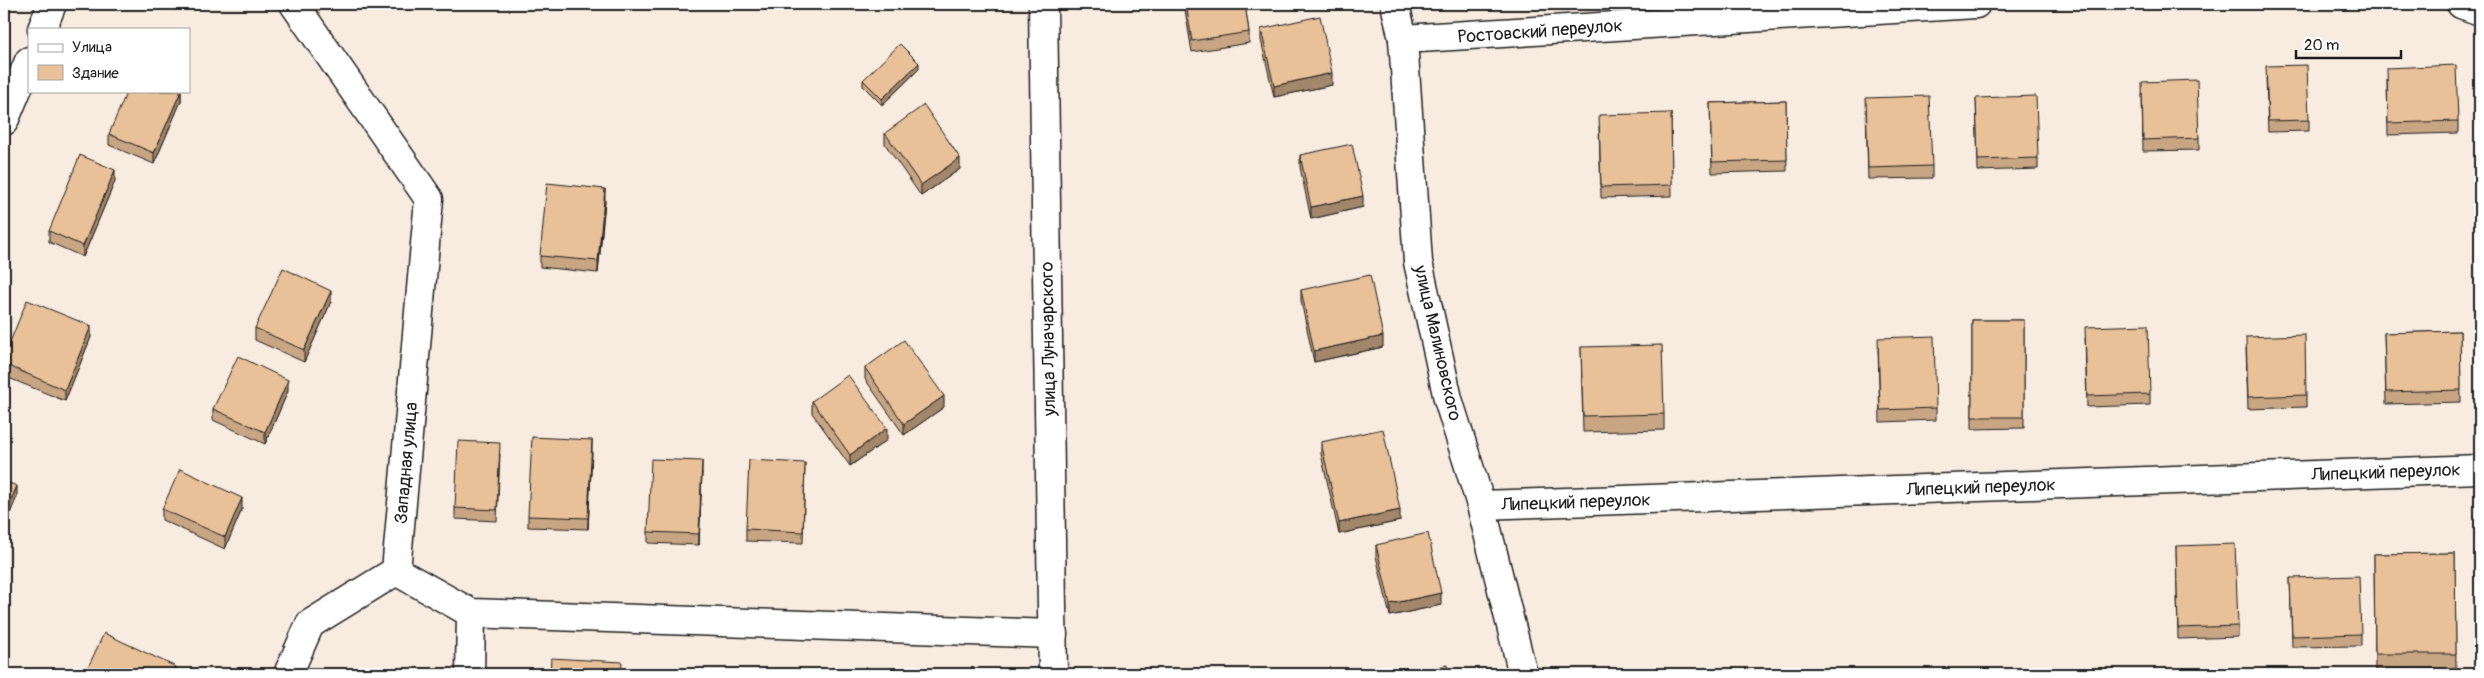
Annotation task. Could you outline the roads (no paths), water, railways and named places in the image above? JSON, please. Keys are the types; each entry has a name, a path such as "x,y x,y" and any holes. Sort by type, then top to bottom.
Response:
{"street":[{"path":"42,28 52,4"},
{"name":"Западная улица","path":"294,4 429,199 396,571"},
{"name":"улица Луначарского","path":"1043,4 1053,674"},
{"name":"улица Малиновского","path":"1395,4 1403,40 1418,262 1448,399 1481,505 1523,674"},
{"name":"Ростовский переулок","path":"1403,40 1976,4"},
{"path":"2461,4 2480,11"},
{"path":"4,121 28,63"},
{"name":"Липецкий переулок","path":"1481,505 2480,469"},
{"path":"288,674 310,624 396,571 471,613 1053,634"},
{"path":"470,674 471,613"}]}
